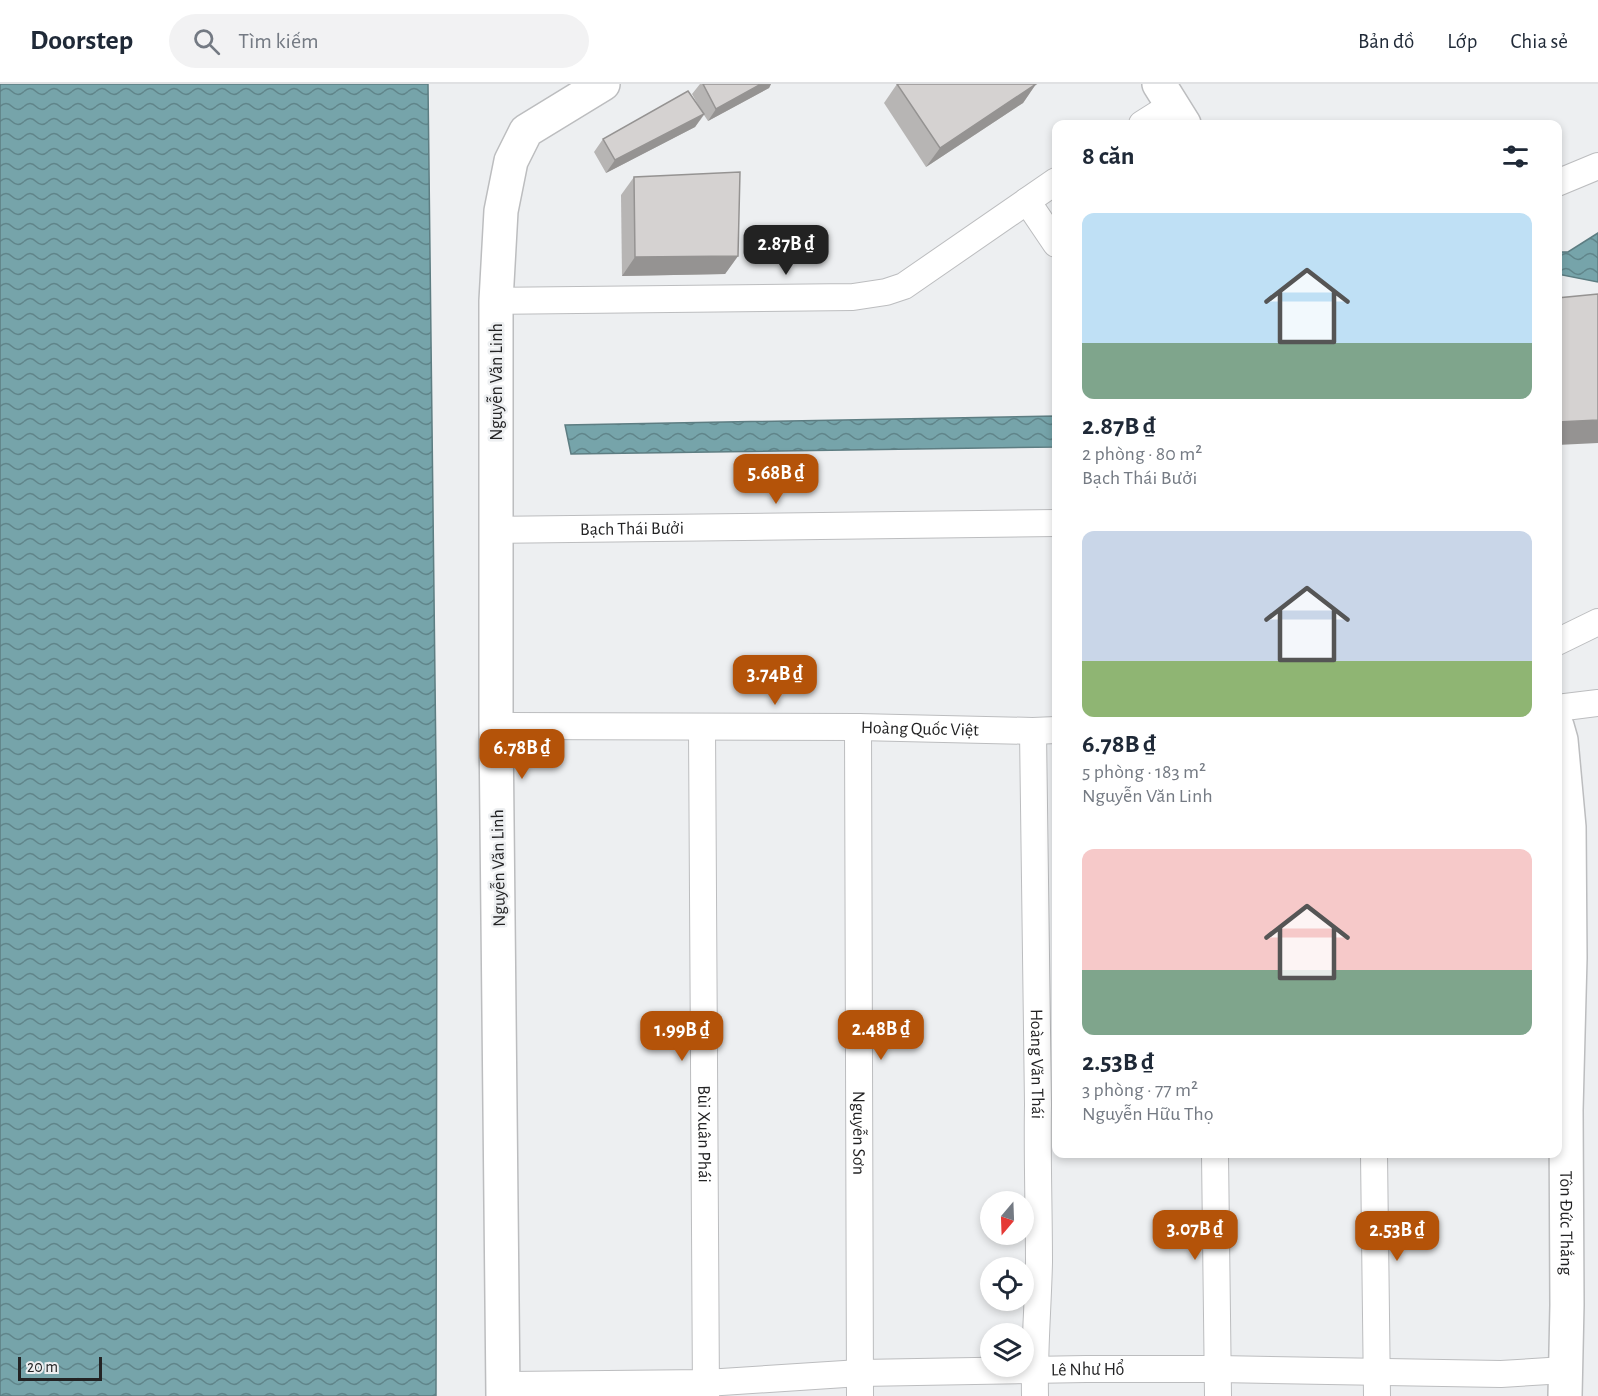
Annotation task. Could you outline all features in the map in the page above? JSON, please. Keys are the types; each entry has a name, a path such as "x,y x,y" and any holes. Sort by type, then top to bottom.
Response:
{"street":[{"name":"Nguyễn Văn Linh","path":"503,1390 496,726 496,301 501,211 511,161 526,131 603,84"},
{"path":"1148,120 1172,104"},
{"path":"1562,181 1598,166"},
{"path":"496,301 853,297 886,292 904,286 1052,185"},
{"path":"1027,201 1052,238"},
{"name":"Bạch Thái Bưởi","path":"496,530 1052,523"},
{"path":"1562,640 1598,622"},
{"path":"1562,707 1598,703"},
{"name":"Hoàng Quốc Việt","path":"496,726 1044,730"},
{"name":"Nguyễn Sơn","path":"858,727 860,1385"},
{"name":"Bùi Xuân Phái","path":"702,728 706,1389"},
{"name":"Hoàng Văn Thái","path":"1034,1384 1039,1260 1037,1155 1044,730"},
{"name":"Tôn Đức Thắng","path":"1562,751 1569,827 1570,958 1566,1110 1565,1383"},
{"path":"1215,1158 1218,1396"},
{"path":"1374,1158 1377,1384"},
{"name":"Lê Như Hổ","path":"503,1390 1034,1384 1086,1369 1218,1369 1377,1384 1501,1374 1565,1383"}],"water":[{"path":"0,84 428,84 437,851 436,1396 0,1396"},
{"path":"1598,233 1598,282 1562,275 1562,252 1568,252"},
{"path":"1052,416 1052,447 571,454 565,425"}],"building":[{"path":"703,84 761,84 716,109"},
{"path":"897,84 1036,84 940,148"},
{"path":"688,91 704,114 615,160 603,139"},
{"path":"740,172 738,256 635,257 634,177"},
{"path":"1598,294 1598,420 1562,422 1562,298"}]}
